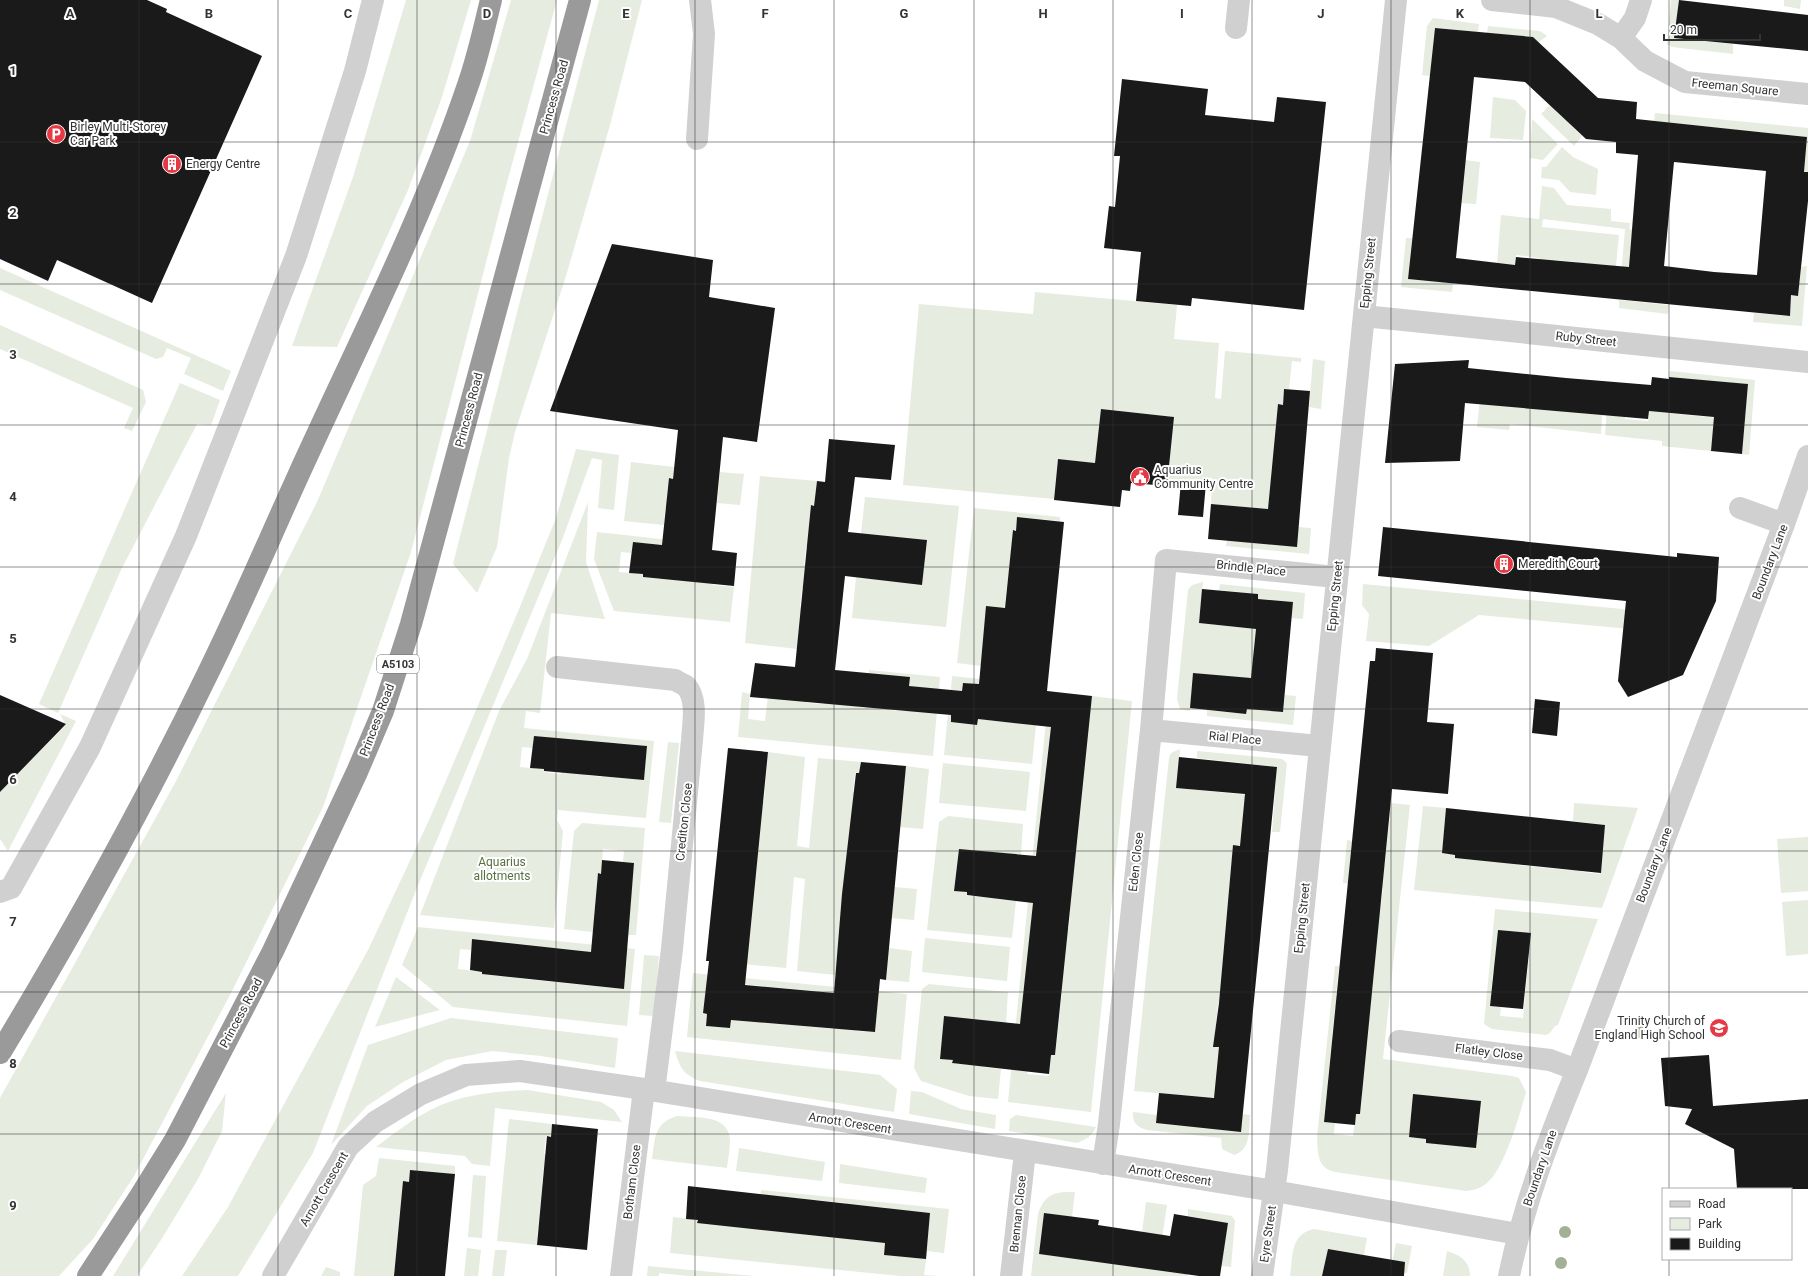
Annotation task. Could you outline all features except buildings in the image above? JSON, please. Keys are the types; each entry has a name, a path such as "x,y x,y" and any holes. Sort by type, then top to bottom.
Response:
{"highway":[{"path":"0,1052 96,889 204,681 245,594 298,474 365,334 429,188 469,83 492,0"},
{"name":"Princess Road","path":"88,1276 175,1140 273,951 358,772 383,711 411,624 580,0"}],"street":[{"path":"0,892 12,888 90,747 186,536 296,256 355,71 373,0"},
{"path":"697,139 704,34 700,0"},
{"path":"1236,28 1239,0"},
{"name":"Epping Street","path":"1274,1191 1396,0"},
{"name":"Freeman Square","path":"1492,0 1556,7 1598,24 1621,38 1645,61 1685,82 1808,94"},
{"path":"1621,38 1635,18 1641,0"},
{"name":"Ruby Street","path":"1364,316 1808,362"},
{"name":"Boundary Lane","path":"1509,1276 1518,1234 1548,1139 1577,1070 1784,524 1808,456"},
{"path":"1740,508 1784,524"},
{"name":"Brindle Place","path":"1166,560 1336,577"},
{"name":"Eden Close","path":"1103,1164 1109,1124 1151,730 1166,560"},
{"name":"Crediton Close","path":"557,667 675,680 686,686 692,696 694,718 672,949 649,1090"},
{"name":"Rial Place","path":"1151,730 1319,746"},
{"name":"Flatley Close","path":"1399,1041 1550,1060 1577,1070"},
{"name":"Arnott Crescent","path":"273,1276 348,1147 375,1122 421,1094 466,1075 520,1071 649,1090 1025,1152 1274,1191 1518,1234"},
{"name":"Botham Close","path":"621,1276 649,1090"},
{"name":"Brennan Close","path":"1011,1276 1025,1152"},
{"name":"Eyre Street","path":"1262,1276 1274,1191"}],"green space":[{"path":"406,0 471,0 442,97 408,190 337,347 292,346 353,177"},
{"path":"511,0 557,0 503,197 411,552 323,807 230,995 134,1176 93,1239 59,1276 0,1276 0,1098 175,783 317,502 470,141"},
{"path":"599,0 642,0 610,125 566,276 515,432 509,458 497,547 477,593 453,564"},
{"path":"1671,0 1679,0 1675,38 1733,44 1733,54 1672,47 1667,44"},
{"path":"1784,0 1801,0 1800,9 1784,6"},
{"path":"1433,18 1479,24 1478,32 1435,28 1430,76 1422,75 1427,26"},
{"path":"1488,26 1540,31 1547,36 1539,42 1533,37 1487,33"},
{"path":"1493,97 1515,100 1526,111 1523,140 1490,138"},
{"path":"1550,105 1582,136 1574,146 1541,114"},
{"path":"1655,113 1808,128 1808,172 1804,172 1807,137 1654,121"},
{"path":"1532,119 1558,144 1543,160 1530,158"},
{"path":"1562,147 1573,157 1598,169 1596,195 1570,192 1559,180 1541,178 1542,167 1546,167"},
{"path":"1465,160 1480,162 1476,204 1461,203"},
{"path":"1542,186 1554,188 1567,205 1611,209 1611,221 1630,223 1629,229 1667,233 1664,270 1621,276 1625,229 1543,219 1542,227 1619,235 1616,266 1594,264 1576,271 1577,262 1555,260 1554,269 1539,267 1539,258 1516,255 1515,265 1497,263 1501,215 1539,219"},
{"path":"1406,238 1412,238 1408,279 1453,283 1452,292 1401,287"},
{"path":"1807,266 1802,326 1753,322 1754,313 1790,316 1791,295 1798,295 1801,267"},
{"path":"0,268 231,371 223,391 184,374 191,358 167,348 163,357 156,359 0,290"},
{"path":"1035,292 1177,305 1174,339 1219,343 1215,398 1221,399 1225,351 1301,358 1301,362 1292,361 1289,389 1284,389 1283,405 1278,405 1276,427 1284,428 1272,465 1269,509 1211,504 1212,478 1209,478 1206,483 1168,480 1173,417 1102,409 1095,463 1058,459 1054,499 903,485 919,304 1033,314"},
{"path":"1619,300 1669,305 1668,314 1619,308"},
{"path":"0,325 143,390 146,402 132,431 124,428 133,408 0,349"},
{"path":"1313,359 1325,361 1321,409 1309,407"},
{"path":"1483,370 1579,413 1602,415 1601,434 1510,424 1509,430 1477,427"},
{"path":"1670,371 1755,380 1749,455 1742,454 1748,384 1669,377"},
{"path":"180,383 220,400 211,425 197,424 121,570 58,713 39,704"},
{"path":"1607,408 1625,409 1625,419 1648,421 1649,411 1718,418 1713,431 1711,451 1662,446 1662,441 1605,435"},
{"path":"576,449 619,455 614,510 598,508 602,460 592,458 562,540 416,890 313,1153 238,1276 182,1276 228,1207 369,948 430,818 517,614 556,518"},
{"path":"631,462 674,467 673,479 669,478 667,497 671,510 665,509 664,525 624,521"},
{"path":"720,472 744,474 740,505 717,503"},
{"path":"760,476 817,481 814,506 811,505 809,524 813,525 811,547 806,547 804,565 809,566 807,588 802,588 800,607 805,608 799,629 797,649 745,643"},
{"path":"865,497 959,506 946,627 852,618 856,577 922,584 927,540 861,534"},
{"name":"Aquarius allotments","path":"588,502 586,562 605,619 551,613 540,713 526,711 524,728 654,741 646,818 558,810 557,820 563,831 554,928 420,915 499,711 527,659","holes":["534,736 564,740 616,754 617,743 647,746 644,780 603,773 602,777 585,775 586,772 561,769 561,774 544,772 544,769 520,767 522,747 533,748"]},
{"path":"974,508 1060,517 1060,521 1017,517 1016,531 1014,530 997,668 957,663"},
{"path":"1298,527 1311,528 1309,554 1226,546 1227,540"},
{"path":"597,532 706,544 663,545 633,542 632,553 621,552 619,572 643,574 643,577 660,579 660,576 702,583 702,580 713,582 713,585 734,587 730,622 614,611 594,559"},
{"path":"1203,582 1199,623 1256,629 1252,679 1193,673 1190,711 1180,709 1177,699 1188,590 1192,585"},
{"path":"1220,584 1305,593 1303,619 1291,618 1292,602 1258,599 1258,594 1219,590"},
{"path":"1363,584 1643,611 1641,630 1479,615 1429,646 1366,641 1369,614 1362,605"},
{"path":"869,670 940,677 933,756 738,737 742,692 750,694 748,719 765,721 768,696 807,700 807,703 824,704 824,700 865,708 866,705 890,707 890,710 906,711 909,677 867,685"},
{"path":"952,676 998,681 998,686 963,683 962,691 951,690"},
{"path":"1049,691 1054,692 1050,727 1063,728 1062,734 1050,733 1046,767 1058,776 1045,775 1042,809 1045,895 1033,904 1025,980 1037,981 1027,1074 1049,1076 1051,1055 1055,1055 1062,992 1058,991 1064,960 1065,928 1069,928 1070,908 1066,906 1092,696 1132,701 1091,1112 1008,1102"},
{"path":"1285,695 1296,696 1293,725 1207,716 1207,710 1246,714 1247,709 1283,712"},
{"path":"60,714 76,721 8,851 0,839 0,782 7,785 66,725"},
{"path":"948,714 951,715 951,722 977,725 978,719 1036,725 1032,764 944,755"},
{"path":"668,742 679,743 671,823 659,822"},
{"path":"1180,749 1177,788 1248,795 1243,846 1233,845 1222,969 1226,1004 1218,1003 1214,1046 1223,1048 1217,1098 1134,1091 1169,758 1171,753"},
{"path":"1197,751 1282,759 1287,763 1280,832 1272,832 1277,767 1197,758"},
{"path":"768,752 805,757 797,846 809,848 818,758 861,762 859,773 855,773 853,792 858,792 836,975 797,971 805,879 794,877 786,968 742,964 759,801 764,801"},
{"path":"943,763 1030,772 1026,811 939,803"},
{"path":"906,766 929,769 923,829 899,827"},
{"path":"1391,803 1410,805 1383,1059 1512,1076 1519,1078 1526,1092 1511,1140 1500,1165 1488,1182 1475,1189 1466,1191 1335,1172 1325,1167 1318,1154 1317,1137 1335,966 1339,966 1336,996 1347,997 1335,1008 1332,1037 1343,1039 1331,1050 1328,1080 1339,1082 1327,1092 1324,1122 1335,1123 1334,1134 1353,1136 1356,1114 1360,1114 1362,1096 1358,1095 1364,1072 1366,1054 1362,1054 1368,1030 1374,970 1370,970 1376,938 1376,906 1381,905 1383,888 1378,887 1385,863","holes":["1413,1094 1442,1144 1426,1142 1426,1139 1409,1137"]},
{"path":"1574,803 1638,808 1602,908 1414,890 1423,806 1446,808 1442,853 1455,855 1455,858 1472,860 1472,856 1494,862 1517,861 1517,865 1568,870 1582,868 1582,872 1600,874 1605,825 1573,821"},
{"path":"948,816 1023,824 1021,855 959,849 954,890 967,892 967,896 997,896 997,899 1016,901 1012,938 927,930 939,822"},
{"path":"582,823 645,828 636,935 627,935 634,863 623,862 624,851 603,849 601,874 598,873 593,932 564,929 574,831"},
{"path":"1808,837 1808,891 1781,893 1777,839"},
{"path":"1347,840 1352,841 1349,870 1360,872 1359,885 1343,883"},
{"path":"894,887 917,889 914,920 891,918"},
{"path":"1808,900 1808,954 1786,956 1782,902"},
{"path":"1495,909 1598,919 1558,1025 1555,1026 1550,1033 1546,1035 1492,1029 1484,1024","holes":["1498,930 1531,933 1523,1018 1500,1016 1501,1007 1490,1006 1493,971 1504,972 1495,961"]},
{"path":"418,927 635,949 627,1026 453,1007 402,965","holes":["473,939 502,942 502,953 555,948 585,951 596,963 597,952 627,955 624,989 524,979 500,973 499,976 458,969 460,949 471,950"]},
{"path":"925,938 1010,947 1007,981 922,972"},
{"path":"889,948 912,951 909,982 886,980"},
{"path":"644,955 659,956 654,1016 639,1015"},
{"path":"693,973 907,994 901,1060 687,1037","holes":["718,982 878,997 875,1032 856,1031 856,1028 834,1026 834,1029 731,1019 730,1028 706,1026 707,1014 703,1013 706,990"]},
{"path":"396,977 440,1010 375,1027"},
{"path":"929,984 1008,992 1006,1023 944,1017 940,1058 953,1060 953,1063 972,1065 983,1063 983,1067 1001,1069 998,1099 969,1096 921,1081 914,1068 922,989"},
{"path":"451,1018 618,1038 615,1068 541,1056 492,1051 446,1060 403,1082 367,1106 331,1145 368,1045"},
{"path":"675,1051 880,1075 897,1089 894,1112 700,1081 690,1076 683,1070"},
{"path":"528,1090 601,1102 614,1110 622,1122 495,1108 490,1166 472,1164 465,1156 376,1147 429,1110 449,1102 469,1096 488,1093"},
{"path":"911,1091 922,1092 961,1109 996,1115 995,1129 909,1114"},
{"path":"226,1093 222,1131 198,1179 161,1240 137,1276 113,1276"},
{"path":"1133,1112 1157,1115 1156,1123 1243,1114 1250,1115 1248,1139 1244,1149 1234,1155 1222,1149 1221,1138 1143,1129 1134,1121"},
{"path":"1016,1115 1096,1127 1089,1137 1077,1143 1009,1131 1010,1119"},
{"path":"677,1116 710,1119 724,1126 728,1132 730,1140 727,1168 652,1159 657,1132 669,1119"},
{"path":"509,1119 552,1124 551,1137 546,1136 544,1154 550,1155 549,1168 544,1167 542,1185 548,1185 541,1201 540,1211 543,1228 538,1228 537,1245 497,1241"},
{"path":"739,1148 825,1162 822,1181 736,1171"},
{"path":"379,1158 455,1166 455,1174 411,1170 409,1182 403,1181 394,1276 354,1276 363,1185 376,1176"},
{"path":"840,1164 927,1178 925,1193 839,1183"},
{"path":"473,1175 486,1176 482,1238 468,1237"},
{"path":"761,1190 949,1209 944,1253 927,1251 924,1275 939,1276 900,1276 670,1253 673,1217 698,1220 697,1222 885,1243 884,1255 908,1257 927,1247 930,1213 901,1210 887,1219 888,1208 858,1205 845,1214 846,1203 816,1200 815,1211 803,1209 804,1199 773,1196 759,1205"},
{"path":"1075,1192 1072,1217 1044,1213 1039,1254 1153,1269 1142,1233 1146,1202 1167,1205 1159,1258 1190,1261 1187,1276 1031,1276 1038,1214 1047,1198 1053,1194"},
{"path":"1188,1209 1232,1216 1235,1221 1231,1267 1221,1266 1228,1223 1188,1216"},
{"path":"1314,1229 1367,1238 1364,1255 1328,1249 1322,1276 1290,1276 1294,1247 1297,1241 1306,1232"},
{"path":"1396,1243 1412,1246 1407,1273 1395,1271 1394,1276 1360,1276 1361,1269 1390,1274"},
{"path":"467,1248 481,1250 478,1276 464,1276"},
{"path":"495,1250 507,1250 504,1276 492,1276"},
{"path":"1447,1251 1456,1254 1463,1259 1468,1266 1470,1276 1443,1276"},
{"path":"648,1266 754,1276 689,1276 659,1273 659,1276 647,1276"},
{"path":"326,1267 340,1272 340,1276 321,1276"}],"place":[{"name":"Birley Multi-Storey Car Park","path":"56,134"},
{"name":"Energy Centre","path":"172,164"},
{"name":"Aquarius Community Centre","path":"1140,477"},
{"name":"Meredith Court","path":"1504,564"},
{"name":"Trinity Church of England High School","path":"1719,1028"}]}
